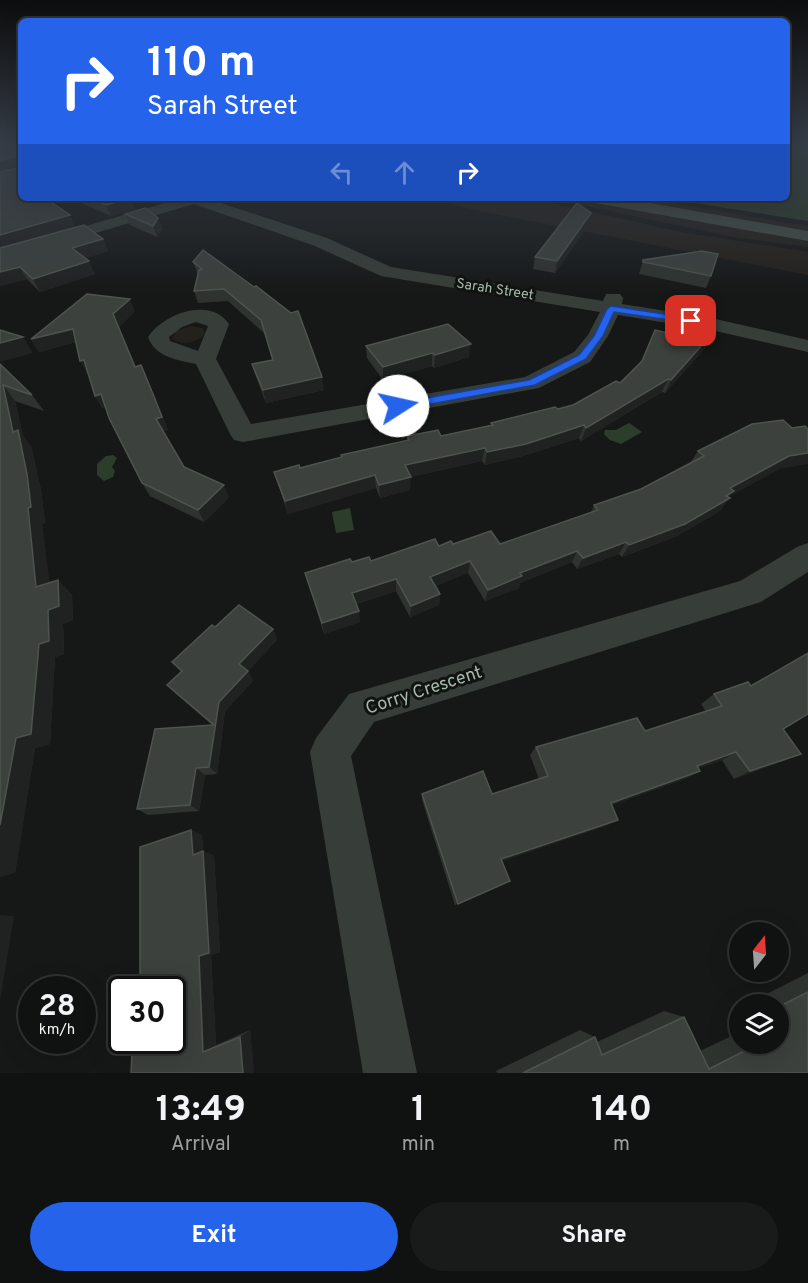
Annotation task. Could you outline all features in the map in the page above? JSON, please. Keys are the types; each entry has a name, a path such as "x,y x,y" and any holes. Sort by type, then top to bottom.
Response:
{"main road":[{"path":"612,201 808,236"}],"street":[{"path":"0,256 185,201"},
{"name":"Sarah Street","path":"204,201 321,242 387,272 612,303 706,313 808,336"},
{"name":"Sarah Street","path":"231,201 423,268 612,303 808,346"},
{"path":"205,358 243,434 531,382 582,357 598,336 612,303"},
{"name":"Corry Crescent","path":"390,1073 330,752 362,707 749,592 808,556"}],"shaded area":[{"path":"790,194 808,194 808,221 683,201 790,201"},
{"path":"442,201 542,201 681,232 808,252 808,275 474,210"},
{"path":"562,201 593,201 808,239 808,247 733,237"},
{"path":"637,201 662,201 808,226 808,231"},
{"path":"191,326 203,328 205,334 198,340 189,342 172,339 175,331"},
{"path":"629,423 642,432 621,444 610,440 604,434 605,430 616,430"},
{"path":"113,455 117,458 112,467 115,471 113,477 104,481 97,475 97,464 106,456"},
{"path":"350,508 354,530 336,533 332,512"}],"building":[{"path":"0,194 18,194 18,201 49,201 70,215 0,235"},
{"path":"97,201 120,201 106,205"},
{"path":"577,203 591,213 557,261 535,257"},
{"path":"145,208 158,218 153,226 125,214"},
{"path":"84,225 103,239 72,248 89,261 33,279 20,267 0,272 0,248"},
{"path":"203,250 291,313 298,311 322,377 263,390 252,364 273,360 261,320 224,289 194,291 199,270 202,269 193,262"},
{"path":"702,251 718,254 711,276 643,262 643,260"},
{"path":"87,294 130,299 113,314 135,367 141,365 155,399 162,417 156,419 184,467 224,485 198,510 142,483 109,418 101,394 95,396 84,360 80,361 73,329 31,339"},
{"path":"448,324 471,344 383,367 366,346"},
{"path":"671,324 712,334 671,380 668,379 586,428 584,425 526,444 487,452 485,448 405,465 411,477 379,485 375,475 285,501 274,472 299,465 300,468 342,457 341,455 409,440 407,436 438,430 441,436 493,425 491,423 555,407 558,409 573,405 616,381 620,383 642,361 655,330 668,333"},
{"path":"0,330 23,337 0,343"},
{"path":"0,364 32,395 3,385 13,432 18,430 27,474 36,587 58,580 59,606 48,610 49,641 39,644 31,734 16,738 0,825"},
{"path":"783,420 792,428 805,426 808,429 808,453 789,456 730,488 734,491 726,496 730,498 685,524 629,545 626,542 583,558 577,551 520,573 522,576 488,590 470,561 430,577 440,594 411,606 396,579 352,593 359,611 322,623 305,573 350,559 352,562 369,557 371,561 435,539 439,546 451,541 453,544 491,531 500,544 598,510 594,505 641,489 704,456 698,451 752,424"},
{"path":"239,605 273,629 239,664 248,671 219,702 209,767 196,768 190,805 137,809 155,729 214,725 167,685 182,671 172,662 212,625 215,627"},
{"path":"808,653 808,714 783,729 801,754 750,771 736,752 697,766 700,771 611,803 618,820 501,859 510,881 458,904 422,794 483,771 492,794 548,776 536,747 637,718 645,731 722,706 714,694 748,682 751,686"},
{"path":"191,830 193,855 203,851 209,953 199,956 203,1052 240,1037 243,1073 131,1073 132,1054 186,1054 186,976 140,976 140,847"},
{"path":"808,992 808,1073 523,1073 595,1037 602,1055 684,1017 709,1069 738,1054 789,1054 789,1002"}],"route":[{"path":"398,406 531,382 582,357 598,336 611,309 691,321"}]}
